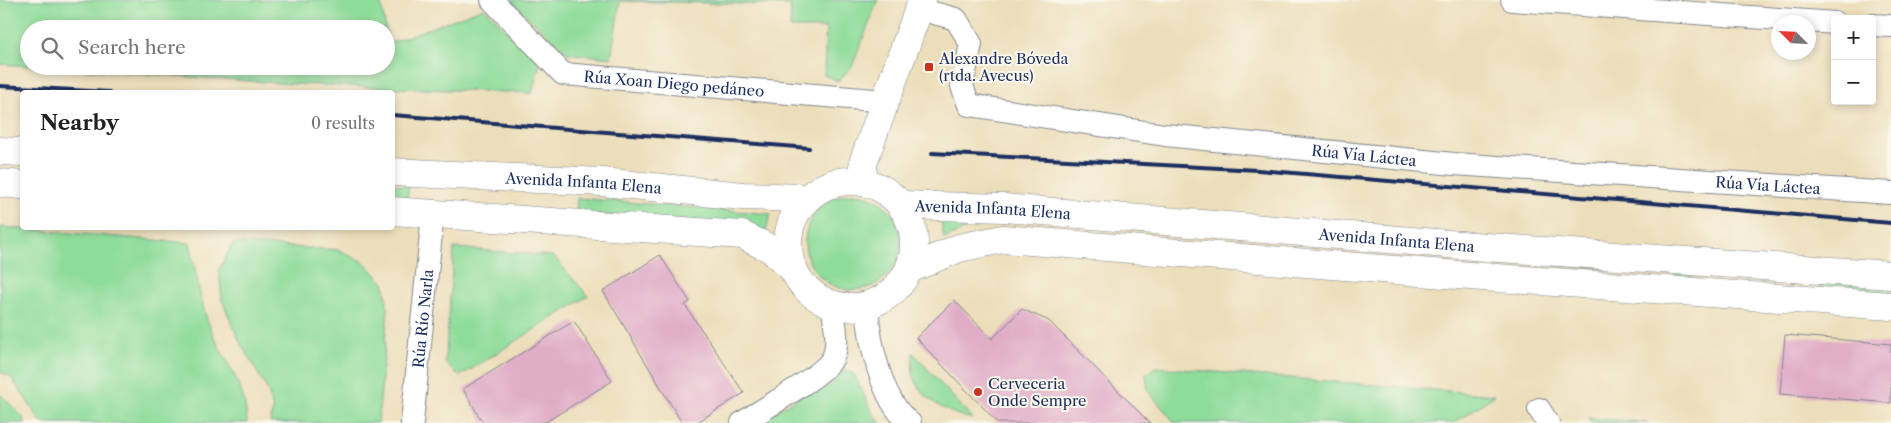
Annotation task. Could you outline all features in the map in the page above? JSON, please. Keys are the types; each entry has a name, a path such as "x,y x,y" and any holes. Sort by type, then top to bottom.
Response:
{"street":[{"name":"Rúa Xoan Diego pedáneo","path":"492,0 563,74 886,101"},
{"path":"1512,0 1831,22"},
{"path":"861,181 864,160 921,5"},
{"name":"Rúa Vía Láctea","path":"921,5 956,20 971,44 962,86 969,105 1165,135 1454,164 1891,193"},
{"path":"1876,25 1891,26"},
{"path":"0,151 20,152"},
{"name":"Avenida Infanta Elena","path":"395,172 602,182 743,196 807,198"},
{"path":"841,181 861,181 879,186 902,205 913,231 914,250 910,269 899,285 885,298 867,305 844,307 822,300 805,288 794,270 788,252 789,232 795,214 807,198 823,187 841,181"},
{"path":"0,183 20,185"},
{"name":"Avenida Infanta Elena","path":"902,205 1004,208 1486,247 1891,275"},
{"path":"395,211 742,236 771,249 794,270"},
{"name":"Rúa Río Narla","path":"412,423 433,214"},
{"name":"Avenida Infanta Elena","path":"910,269 958,248 1003,238 1483,277 1891,306"},
{"path":"742,423 820,371 832,360 836,340 832,304"},
{"path":"867,305 868,327 884,388 900,415 910,423"}],"green space":[{"path":"0,0 380,0 384,20 20,20 20,65 0,64"},
{"path":"510,0 878,0 852,67 838,81 824,75 826,28 790,28 791,5 620,1 611,58 567,53"},
{"path":"484,8 540,63 532,93 293,84 162,75 395,75 395,41"},
{"path":"395,185 409,186 407,198 395,198"},
{"path":"853,194 871,198 887,208 897,224 901,242 897,260 887,276 871,286 853,290 835,286 819,276 809,260 805,242 809,224 819,208 835,198"},
{"path":"577,198 771,214 766,231 742,225 576,213"},
{"path":"987,219 987,225 966,229 944,239 941,220"},
{"path":"0,227 190,243 207,320 239,385 243,396 247,423 42,423 11,377 0,372"},
{"path":"233,243 339,250 365,263 384,283 388,309 378,423 270,423 273,409 268,391 239,340 222,300 219,270"},
{"path":"454,248 553,256 588,296 460,376 445,363"},
{"path":"1493,260 1891,286 1891,292"},
{"path":"913,353 973,419 945,409 928,398 916,382 913,373"},
{"path":"1155,367 1495,395 1454,423 1175,423 1148,391 1146,374"},
{"path":"844,370 854,374 873,414 881,423 756,423"},
{"path":"0,394 22,416 26,423 0,423"},
{"path":"1588,418 1648,423 1591,423"}],"building":[{"path":"660,255 690,302 685,305 744,393 696,423 682,423 603,291"},
{"path":"954,300 992,339 1022,309 1049,321 1150,423 998,423 916,338"},
{"path":"574,321 612,381 544,423 483,423 463,389"},
{"path":"1785,335 1891,344 1891,403 1780,394"}],"railway":[{"path":"0,86 73,90"},
{"path":"395,115 809,148"},
{"path":"932,153 1258,170 1891,223"}],"place":[{"name":"Alexandre Bóveda (rtda. Avecus)","path":"929,67"},
{"name":"Cerveceria Onde Sempre","path":"978,392"}]}
